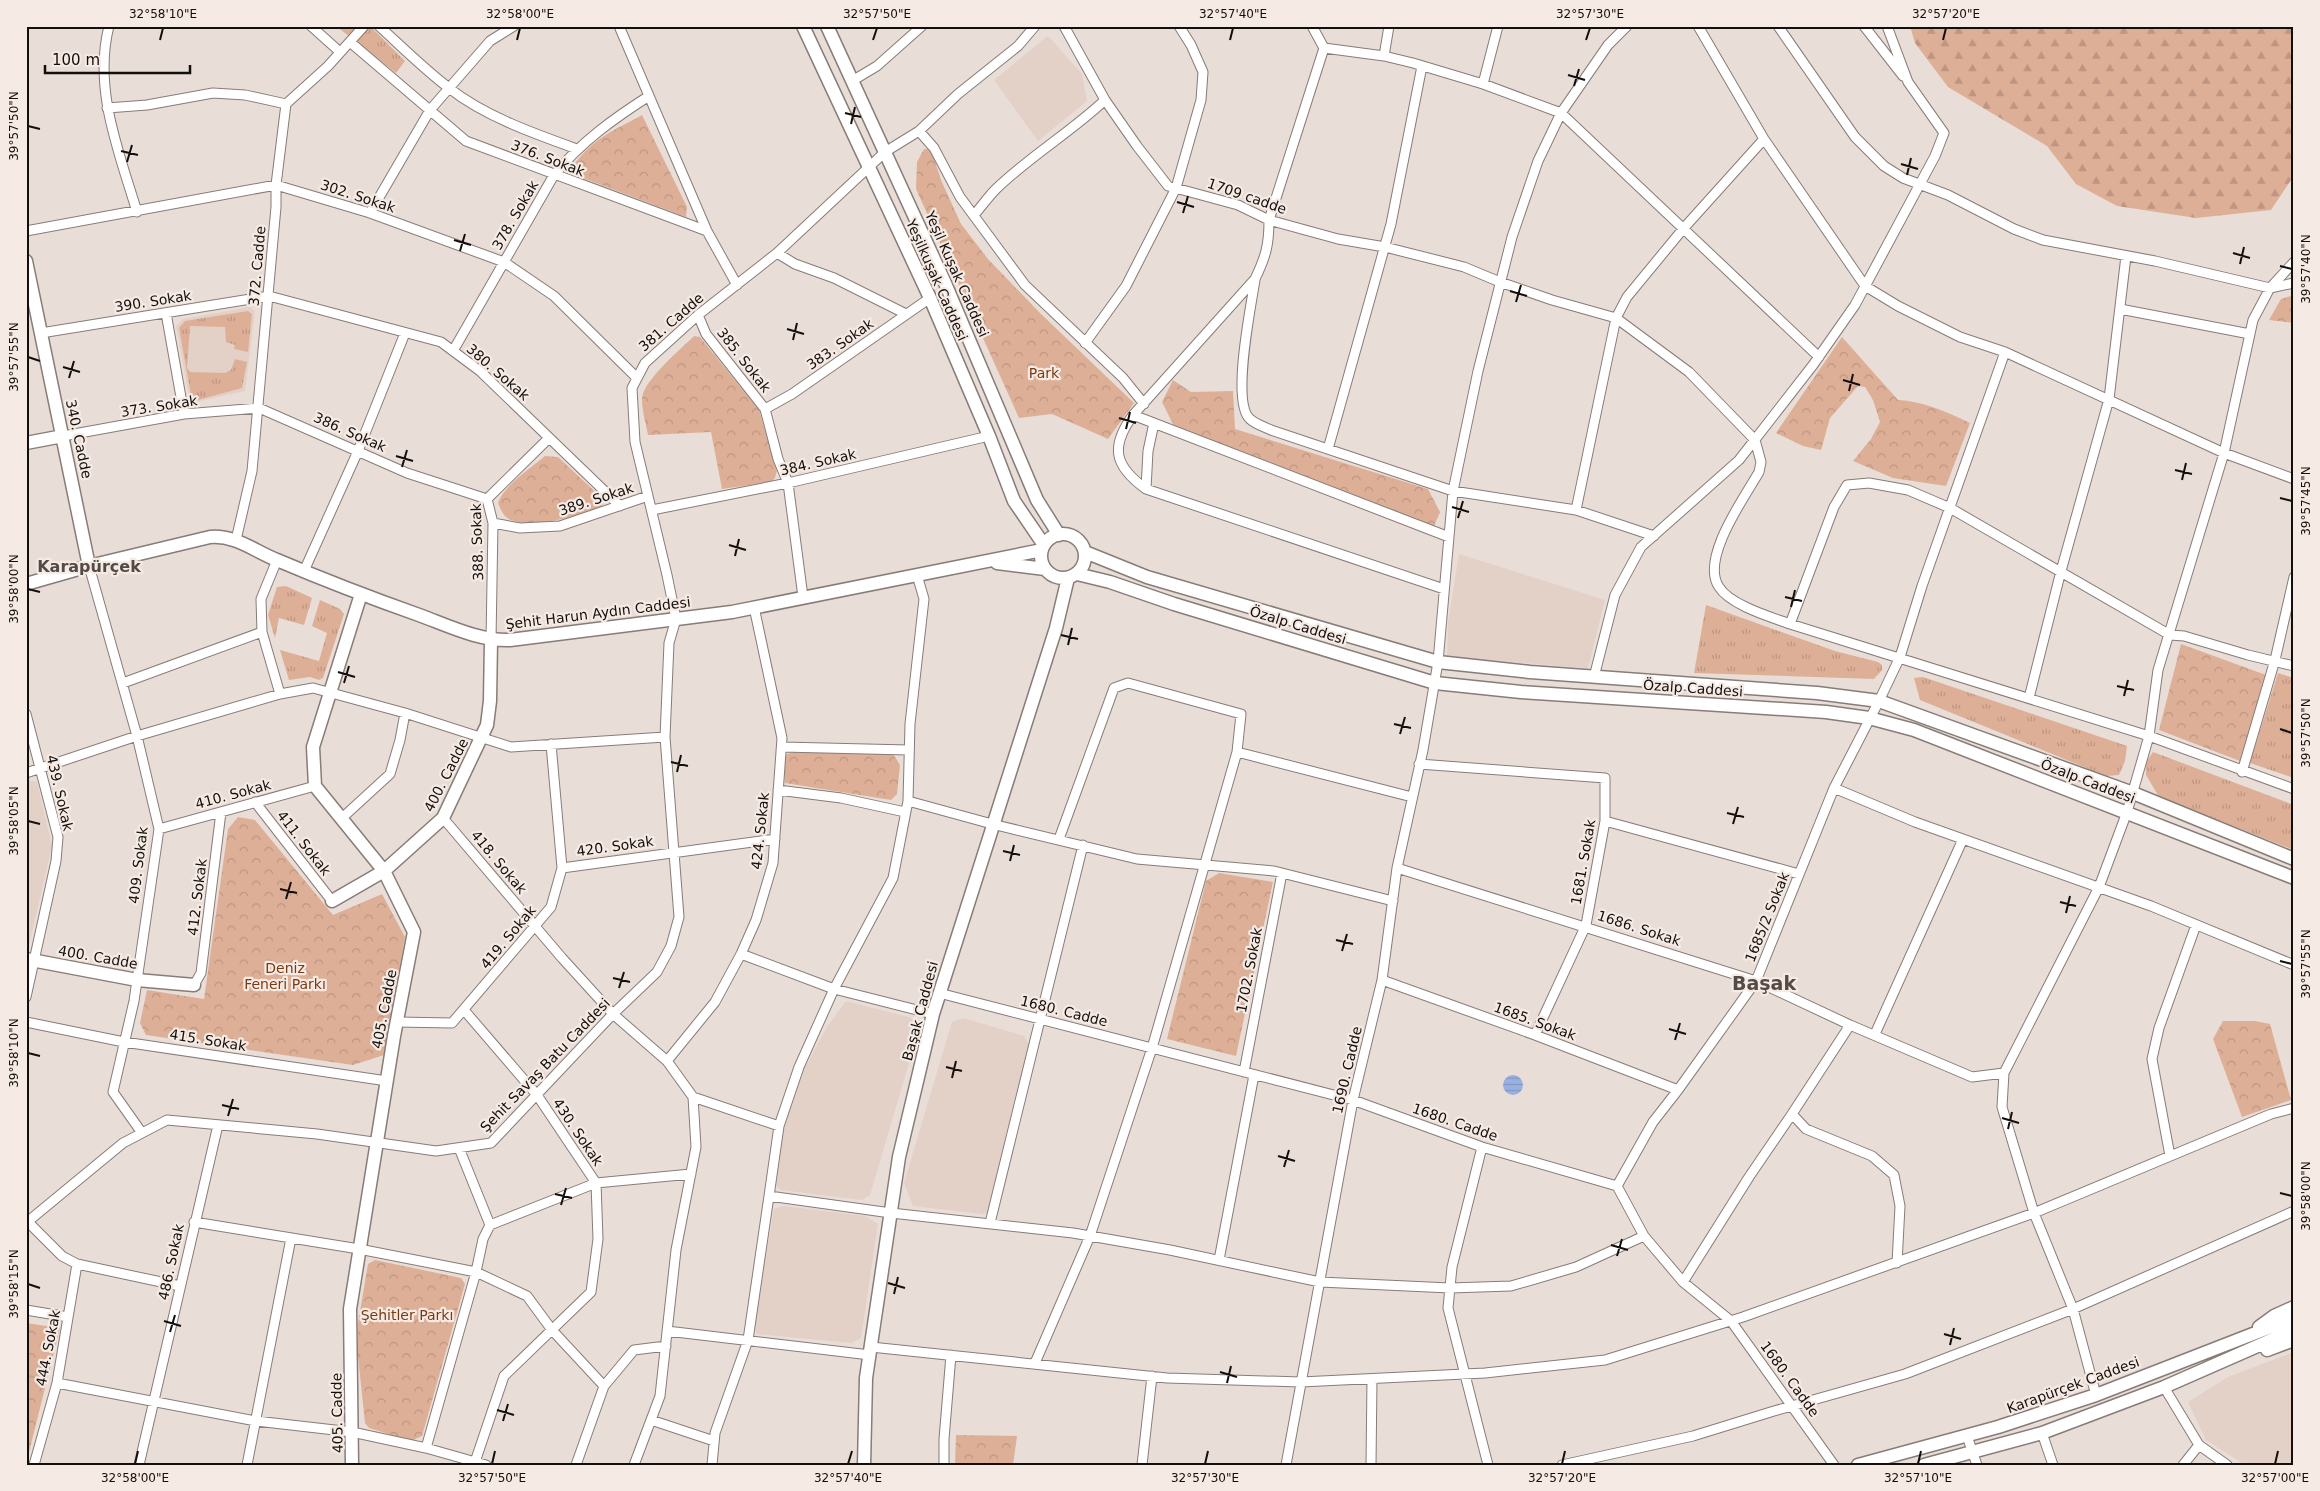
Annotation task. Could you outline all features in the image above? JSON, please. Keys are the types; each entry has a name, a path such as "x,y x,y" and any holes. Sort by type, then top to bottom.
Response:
{"main road":[{"name":"Yeşilkuşak Caddesi","path":"803,26 930,298 989,436 1014,502 1043,547"},
{"name":"Yeşil Kuşak Caddesi","path":"827,26 946,283 1037,500 1059,535"},
{"name":"340. Cadde","path":"26,260 89,566"},
{"path":"26,443 63,436"},
{"path":"1066,534 1078,540 1085,552 1083,566 1072,576 1055,577 1045,569 1042,563 1043,547 1048,540 1059,535 1066,534"},
{"name":"Şehit Harun Aydın Caddesi","path":"26,584 89,566 220,536 236,540 276,560 361,594 491,640 510,640 754,607 984,562 1043,547"},
{"name":"Özalp Caddesi","path":"1085,552 1147,577 1438,662 1530,672 1817,693 1879,701 2133,793 2294,859"},
{"name":"Şehit Harun Aydın Caddesi","path":"984,562 1045,569"},
{"name":"Özalp Caddesi","path":"1072,576 1110,582 1174,604 1435,682 1521,692 1826,712 1869,718 1914,730 2294,878"},
{"name":"Başak Caddesi","path":"864,1465 866,1378 870,1351 900,1157 932,1014 1072,576"},
{"path":"315,786 313,747 332,692 361,594"},
{"name":"400. Cadde","path":"332,901 384,871 443,818 487,725 490,701 491,640"},
{"name":"405. Cadde","path":"315,786 384,871 414,932 376,1143 350,1309 352,1465"},
{"name":"400. Cadde","path":"31,960 137,980 194,985"},
{"path":"2246,1337 2274,1316 2294,1307"},
{"name":"Karapürçek Caddesi","path":"1858,1465 1967,1436 2096,1395 2294,1318"},
{"path":"1924,1465 2042,1433 2164,1387 2294,1330"},
{"path":"2208,1368 2294,1340"}],"street":[{"path":"109,26 104,47 106,108 136,212"},
{"path":"311,26 340,52"},
{"path":"106,108 147,105 212,93 245,95 286,104 364,26"},
{"path":"380,26 449,88 472,104 538,135 577,149"},
{"path":"370,214 430,110 490,41 514,26"},
{"path":"619,26 708,230 737,285"},
{"path":"852,81 876,66 922,26"},
{"name":"381. Cadde","path":"676,619 635,442 632,388 645,363 698,315 777,253 870,169 885,152 919,131 958,94 1018,46 1035,26"},
{"name":"1709 cadde","path":"1064,26 1105,100 1168,186 1238,205 1269,220 1338,240 1385,246 1464,267 1500,282 1616,318 1689,372 1755,440"},
{"path":"1085,343 1126,286 1176,188 1201,100 1203,72 1191,45 1179,26"},
{"path":"1312,26 1324,48 1269,220 1268,249 1255,279 1242,370 1241,404 1249,419 1271,430 1453,490 1576,510 1654,536"},
{"path":"1384,56 1389,26"},
{"path":"1483,84 1498,26"},
{"name":"1690. Cadde","path":"1286,1465 1353,1100 1382,980 1397,868 1435,682 1453,490 1500,282 1512,237 1538,162 1561,113 1608,45 1627,26"},
{"path":"1698,26 1764,139 1865,286 1898,306 1960,337 2005,352 2224,453 2294,478"},
{"path":"1778,26 1855,137 1884,166 1904,178 1948,195 2014,229 2043,240 2155,261 2270,288 2294,283"},
{"path":"1594,677 1615,595 1641,547 1739,460 1819,357 1855,305 1921,185 1944,133 1908,82 1864,26"},
{"path":"1887,26 1908,82"},
{"name":"376. Sokak","path":"350,42 466,141 554,175 708,230"},
{"path":"1324,48 1384,56 1422,66 1483,84 1561,113 1819,357"},
{"path":"1328,449 1385,246 1422,66"},
{"name":"378. Sokak","path":"453,351 554,175 577,149 616,117 649,96"},
{"path":"974,215 995,189 1081,122 1105,100"},
{"name":"372. Cadde","path":"236,540 252,471 269,296 276,185 286,104"},
{"path":"919,131 934,148 960,197 1025,285 1123,378 1144,404"},
{"path":"1576,510 1616,318 1627,297 1683,229 1764,139"},
{"name":"302. Sokak","path":"26,231 276,185 370,214 504,262 554,296 637,378"},
{"path":"777,253 795,264 834,278 906,314"},
{"path":"2029,698 2061,571 2109,399 2126,256"},
{"path":"2096,1395 2073,1309 2034,1212 2002,1107 2004,1072 2099,888 2127,812 2148,736 2158,670 2224,453 2254,320 2270,288 2294,262"},
{"path":"1255,279 1133,415 1124,428 1117,444 1119,457 1136,482 1146,489 1444,589"},
{"name":"390. Sokak","path":"41,333 269,296"},
{"name":"380. Sokak","path":"269,296 441,342 480,371 620,506"},
{"name":"383. Sokak","path":"765,409 792,394 930,298"},
{"path":"2120,309 2250,334"},
{"path":"166,313 184,414"},
{"name":"385. Sokak","path":"698,315 706,334 765,409 778,459 788,483 803,598"},
{"path":"304,571 358,451 405,333"},
{"name":"1685/2 Sokak","path":"1617,1186 1653,1122 1756,981 1834,788 1900,657 2005,352"},
{"name":"373. Sokak","path":"63,436 184,414 259,408"},
{"name":"386. Sokak","path":"259,408 407,473 486,499"},
{"path":"1133,415 1449,537"},
{"path":"1146,489 1148,451 1154,423"},
{"name":"384. Sokak","path":"652,510 788,483 989,436"},
{"name":"388. Sokak","path":"491,640 493,523 486,499 549,438"},
{"path":"1755,440 1761,462 1759,472 1723,536 1715,556 1714,576 1719,588 1734,600 1790,624 2148,736 2294,790"},
{"path":"1790,624 1834,507 1848,485 1869,483 1908,490 1950,508 2170,634 2184,636 2294,666"},
{"name":"389. Sokak","path":"493,523 520,528 560,526 648,496"},
{"path":"276,560 262,599 262,632 280,694"},
{"name":"409. Sokak","path":"89,566 138,736 159,829 137,980 113,1092 142,1133"},
{"path":"712,1465 714,1441 748,1340 779,1126 798,1067 834,989 893,878 908,801 910,724 924,599 917,575"},
{"path":"2242,772 2275,660 2294,577"},
{"name":"424. Sokak","path":"666,1061 715,1002 741,954 756,920 773,864 782,738 754,607"},
{"name":"Şehit Savaş Batu Caddesi","path":"27,1221 123,1143 167,1120 317,1134 436,1152 491,1143 614,1014 657,972 672,946 679,917 665,737 669,643 676,619"},
{"path":"123,683 262,632"},
{"path":"1035,1363 1090,1236 1152,1048 1237,752 1240,714 1128,682 1114,688 1059,839"},
{"path":"26,773 138,736 280,694 313,688 405,713 482,736 511,747 665,737"},
{"path":"342,818 390,774 400,740 405,713"},
{"name":"439. Sokak","path":"26,714 33,734 58,837 56,861 31,960 26,997"},
{"name":"419. Sokak","path":"397,1022 452,1023 551,908 562,868 551,744"},
{"path":"782,747 909,750"},
{"path":"1237,752 1412,797"},
{"name":"1681. Sokak","path":"1419,764 1605,778 1605,821 1586,925 1535,1035"},
{"name":"410. Sokak","path":"159,829 315,786"},
{"path":"1834,788 1915,822 2099,888 2294,965"},
{"path":"778,790 841,798 905,812"},
{"path":"908,801 992,824 1137,859 1282,873 1393,901"},
{"name":"411. Sokak","path":"255,802 332,901"},
{"name":"412. Sokak","path":"194,985 201,973 222,812"},
{"name":"418. Sokak","path":"443,818 536,927 614,1014 666,1061 693,1097"},
{"path":"1605,821 1799,874"},
{"name":"420. Sokak","path":"562,868 775,839"},
{"path":"1875,1034 1962,839"},
{"path":"990,1223 1082,845"},
{"name":"1686. Sokak","path":"1397,868 1586,925 1756,981 1850,1025 1875,1034 1972,1078 2004,1072"},
{"name":"1702. Sokak","path":"1244,1072 1282,873"},
{"path":"2170,1156 2152,1059 2159,1028 2196,925"},
{"path":"741,954 834,989 932,1014"},
{"name":"1685. Sokak","path":"1382,980 1535,1035 1678,1090"},
{"name":"1680. Cadde","path":"939,993 1353,1100 1482,1146 1617,1186 1644,1236 1683,1282 1731,1321 1834,1465"},
{"name":"430. Sokak","path":"464,1010 537,1095 596,1183 598,1239 591,1292 504,1376 474,1463"},
{"name":"415. Sokak","path":"26,1022 124,1042 387,1081"},
{"path":"1683,1282 1749,1176 1850,1025"},
{"path":"1220,1260 1254,1075"},
{"path":"634,1465 660,1396 676,1250 696,1147 693,1097 779,1126"},
{"path":"667,1331 870,1351 951,1355 1152,1376 1301,1382 1465,1374 1605,1360 1731,1321 1897,1263 2034,1212 2271,1114 2294,1108"},
{"path":"1792,1114 1806,1129 1872,1156 1894,1175 1900,1206 1897,1263"},
{"name":"486. Sokak","path":"139,1465 155,1403 194,1222 218,1125"},
{"path":"1482,1146 1452,1267 1448,1308 1488,1465"},
{"path":"459,1148 490,1226"},
{"path":"426,1448 476,1272 483,1239 490,1226 596,1183 691,1174"},
{"path":"769,1196 1090,1236 1220,1260 1320,1282 1450,1288 1510,1286 1576,1267 1644,1236"},
{"path":"1562,1465 1693,1436 1905,1374 2073,1309 2294,1211"},
{"path":"27,1221 62,1256 77,1264 180,1286"},
{"path":"194,1222 359,1249 476,1272 526,1296 552,1330 604,1386"},
{"path":"247,1465 291,1238"},
{"name":"444. Sokak","path":"34,1465 57,1383 77,1264"},
{"path":"26,1310 68,1317"},
{"path":"576,1465 604,1386 634,1350 666,1346"},
{"path":"944,1465 944,1439 951,1355"},
{"path":"1142,1465 1152,1376"},
{"path":"1371,1465 1372,1379"},
{"path":"57,1383 256,1421 352,1432 426,1448 486,1465"},
{"path":"2164,1387 2199,1445 2227,1465"},
{"path":"651,1420 714,1441"},
{"path":"2042,1433 2053,1465"},
{"path":"1967,1436 1977,1465"},
{"path":"2183,1465 2199,1445"}],"shaded area":[{"path":"1048,36 1082,74 1087,101 1038,141 994,80"},
{"path":"250,307 255,311 245,391 196,402 189,397 176,326 183,319"},
{"path":"1459,554 1605,600 1588,668 1447,657 1448,623"},
{"path":"26,782 37,782 52,846 29,945 26,947"},
{"path":"846,1001 916,1019 920,1026 870,1195 862,1200 781,1190 775,1184 786,1113 801,1075 827,1027"},
{"path":"963,1018 1024,1036 1029,1045 988,1212 983,1214 913,1206 904,1183 952,1022"},
{"path":"783,1206 865,1216 878,1224 861,1338 852,1343 757,1334 754,1326 774,1209"},
{"path":"2294,1352 2294,1465 2245,1465 2206,1440 2188,1402 2228,1377"}],"green space":[{"path":"336,26 370,26 405,61 396,73"},
{"path":"1910,26 2294,26 2294,156 2291,180 2271,210 2196,218 2117,206 2076,184 2047,146 1948,87 1915,43"},
{"path":"642,115 687,207 686,217 575,175 573,166 588,148 604,136"},
{"name":"Park","path":"924,149 931,149 941,180 961,224 988,259 1039,312 1134,403 1108,439 1052,414 1019,418 916,189 917,162"},
{"path":"2294,295 2294,323 2269,320 2281,299"},
{"path":"248,311 252,314 248,352 234,349 235,345 226,342 225,327 190,326 187,368 190,372 225,373 231,370 235,359 247,362 242,388 198,400 191,395 179,328 185,321"},
{"path":"694,336 700,337 759,410 777,470 775,478 771,482 722,489 711,432 648,435 643,413 643,393 663,366"},
{"path":"1842,337 1898,400 1916,402 1935,408 1970,423 1946,486 1893,478 1853,461 1871,439 1880,422 1873,400 1865,387 1858,386 1830,418 1821,450 1803,446 1776,433"},
{"path":"1173,380 1191,392 1233,391 1235,429 1428,489 1440,512 1434,526 1175,428 1162,402"},
{"path":"545,456 558,457 603,499 602,507 568,518 539,523 514,521 506,517 498,503 501,496 512,483"},
{"path":"286,586 312,598 304,625 279,618 275,638 268,615 277,587"},
{"path":"320,600 340,609 344,614 323,678 319,680 310,677 289,680 280,650 319,661 327,633 312,626"},
{"path":"1706,605 1835,651 1878,662 1882,665 1882,670 1874,679 1694,673"},
{"path":"2181,644 2266,675 2240,761 2159,730"},
{"path":"2278,673 2294,678 2294,778 2250,763"},
{"path":"1923,677 2127,746 2125,761 2119,775 2106,776 1920,700 1914,678"},
{"path":"793,752 893,754 900,765 897,794 891,800 785,783 783,760 785,755"},
{"path":"2153,752 2294,805 2294,850 2159,797 2146,775 2146,762"},
{"name":"Deniz Feneri Parkı","path":"238,817 255,820 333,915 382,894 405,937 384,1055 353,1065 146,1035 140,1023 147,990 204,999 228,829"},
{"path":"1219,873 1273,882 1236,1056 1167,1039 1206,881"},
{"path":"2223,1021 2255,1021 2270,1024 2291,1100 2242,1117 2213,1039"},
{"name":"Şehitler Parkı","path":"375,1260 461,1278 465,1284 422,1436 411,1441 369,1428 365,1423 358,1356 358,1323 368,1264"},
{"path":"26,1323 60,1328 26,1464"},
{"path":"956,1435 1017,1436 1013,1465 955,1465"}],"water":[{"path":"1513,1075 1520,1078 1523,1085 1520,1092 1513,1095 1506,1092 1503,1085 1506,1078"}],"district":[{"name":"Karapürçek","path":"89,566"},
{"name":"Başak","path":"1764,983"}]}
